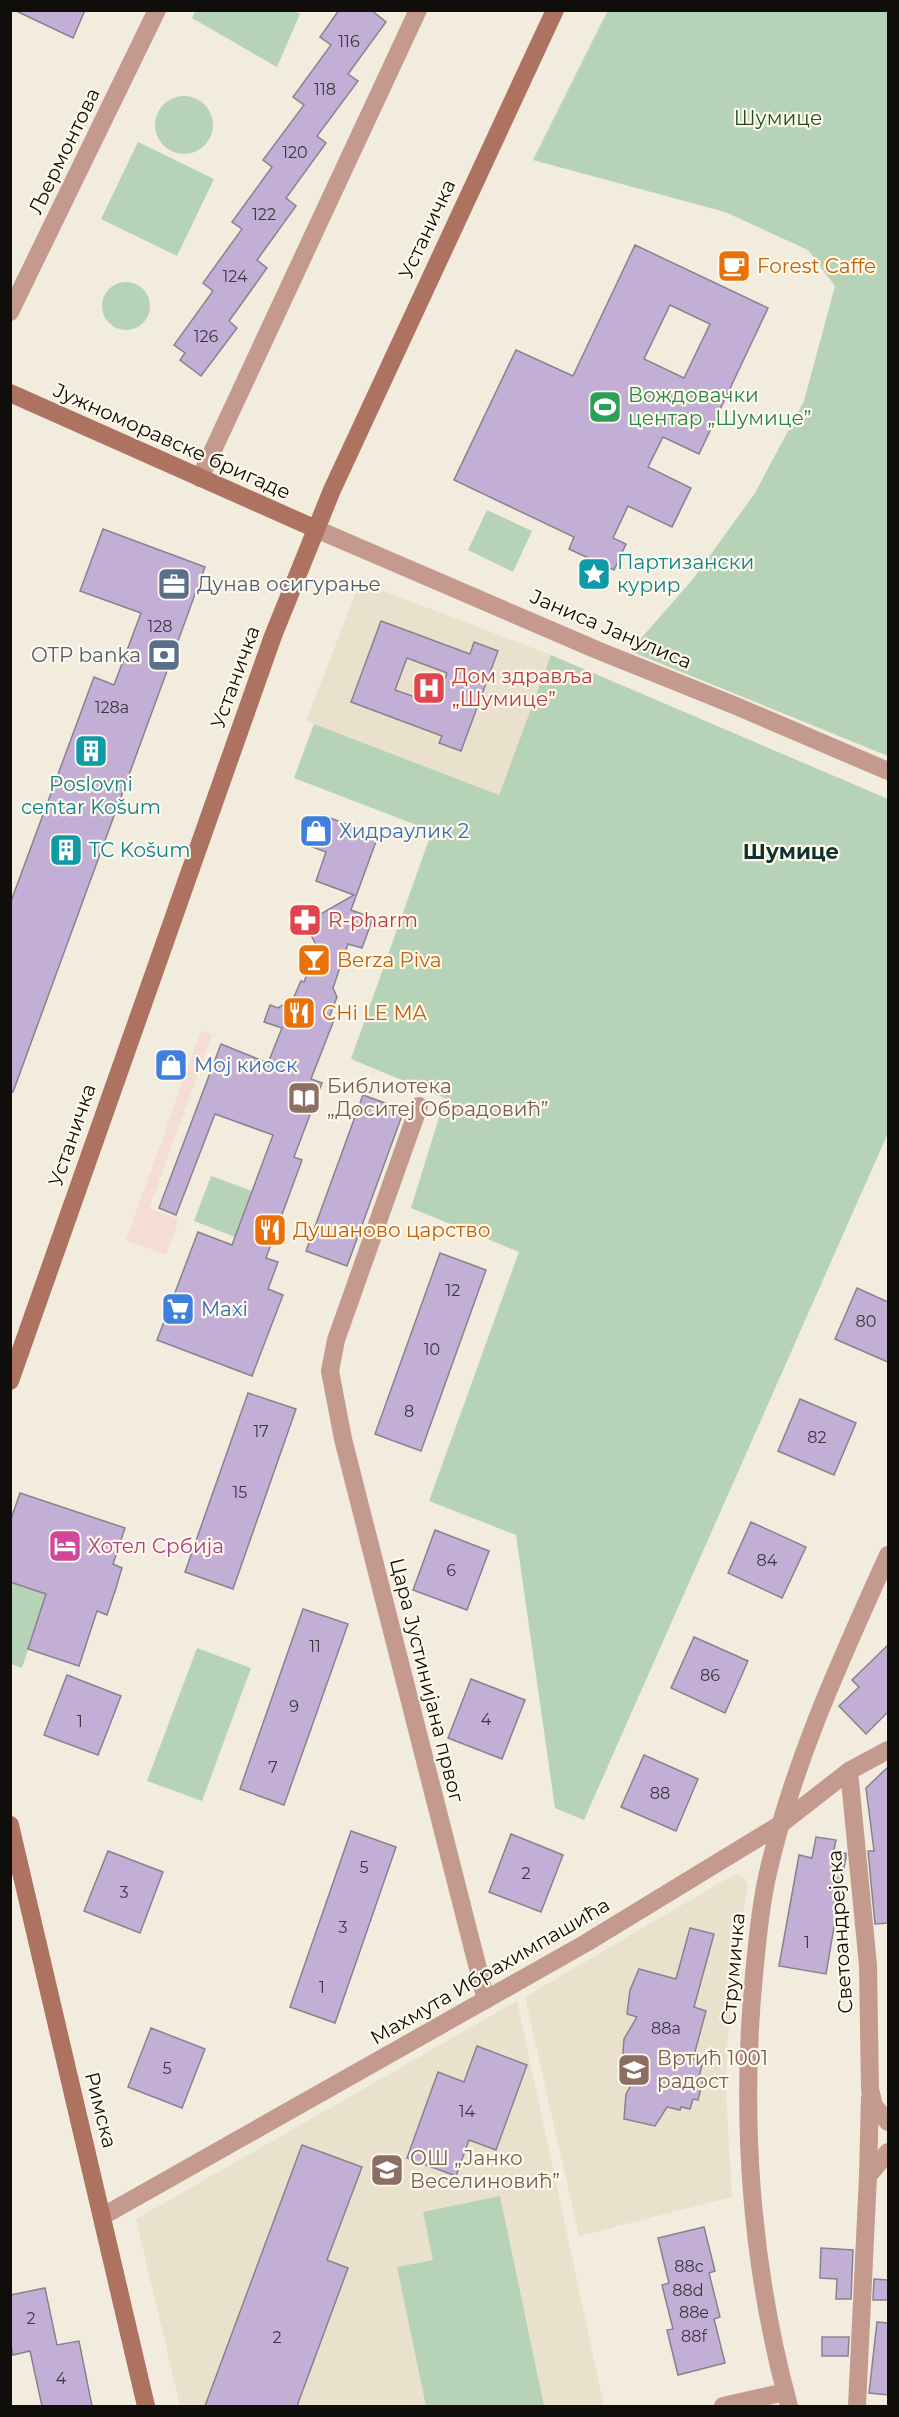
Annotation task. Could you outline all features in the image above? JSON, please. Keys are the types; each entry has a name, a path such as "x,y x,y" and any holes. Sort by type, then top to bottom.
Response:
{"main road":[{"name":"Устаничка","path":"10,1381 242,722 316,529 416,306 555,10"},
{"name":"Јужноморавске бригаде","path":"10,393 316,529"},
{"name":"Римска","path":"10,1825 104,2216 146,2406"}],"street":[{"name":"Љермонтова","path":"10,312 157,10"},
{"path":"200,478 418,10"},
{"name":"Јаниса Јанулиса","path":"316,529 597,650 888,771"},
{"name":"Цара Јустинијана првог","path":"419,1106 336,1340 330,1371 341,1430 380,1589 486,2000"},
{"name":"Струмичка","path":"787,2399 761,2271 747,2113 752,1999 760,1919 767,1877 782,1824 818,1720 856,1625 888,1555"},
{"name":"Махмута Ибрахимпашића","path":"104,2216 586,1943 782,1824 849,1771 888,1750"},
{"name":"Светоандрејска","path":"849,1771 867,1965 870,2089 857,2406"},
{"name":"Светоандрејска","path":"870,2089 874,2106 888,2122"},
{"path":"868,2176 888,2152"},
{"path":"723,2406 787,2399"}],"shaded area":[{"name":"Дом здравља „Шумице”","path":"360,582 551,655 499,795 306,721"},
{"path":"201,1031 212,1035 149,1209 179,1219 166,1255 126,1240"},
{"name":"Вртић 1001 радост","path":"737,1875 744,1878 748,1886 741,1924 727,2047 726,2093 732,2197 579,2236 525,1997 728,1878"},
{"name":"ОШ „Јанко Веселиновић”","path":"517,2001 604,2406 180,2406 136,2219"}],"green space":[{"path":"196,10 292,10 300,14 277,67 192,18"},
{"name":"Шумице","path":"608,10 888,11 888,756 630,651 693,579 755,493 804,401 835,286 808,250 725,212 533,160"},
{"path":"178,96 190,96 205,104 213,119 213,131 205,146 190,154 178,154 163,146 155,131 155,119 163,104"},
{"path":"138,142 214,179 177,256 101,219"},
{"path":"126,282 143,289 150,306 143,323 126,330 109,323 102,306 109,289"},
{"path":"487,510 532,531 513,572 468,550"},
{"path":"551,655 888,799 888,1133 584,1820 555,1808 516,1535 429,1501 519,1252 411,1208 445,1098 351,1059 432,831 294,778 314,724 499,795"},
{"path":"211,1176 252,1191 235,1237 194,1221"},
{"path":"11,1582 46,1594 22,1668 11,1664"},
{"path":"197,1648 251,1668 202,1801 147,1781"},
{"path":"500,2196 544,2406 426,2406 397,2267 433,2260 423,2212"}],"building":[{"path":"14,10 85,10 73,38"},
{"path":"339,10 371,10 386,22 348,74 358,81 317,136 326,143 286,198 296,206 257,260 267,268 229,321 237,328 201,376 180,360 185,353 174,345 213,291 203,283 242,229 232,222 272,167 263,160 304,105 293,97 331,45 320,37"},
{"name":"Вождовачки центар „Шумице”","path":"635,245 768,308 699,454 663,437 648,467 691,488 672,527 628,506 613,538 626,544 614,570 569,549 574,537 454,480 516,350 573,376","holes":["670,305 710,324 684,378 644,359"]},
{"path":"103,529 205,567 13,1092 10,1092 10,904 94,677 114,685 141,613 80,591"},
{"path":"381,621 470,654 474,642 498,651 461,751 439,743 442,736 351,702","holes":["407,658 447,673 435,704 395,690"]},
{"path":"322,815 378,836 351,910 373,918 362,948 348,944 333,988 337,997 329,1018 334,1020 311,1079 322,1083 294,1157 302,1160 266,1258 278,1262 268,1289 283,1295 252,1376 157,1340 198,1232 232,1245 273,1135 215,1114 176,1215 159,1208 221,1044 268,1063 282,1028 264,1022 270,1005 278,1008 293,999 301,981 304,982 317,947 305,923 354,895 316,881 326,852 310,846"},
{"path":"363,1095 404,1110 347,1266 306,1251"},
{"path":"440,1253 486,1270 421,1451 375,1434"},
{"path":"857,1288 888,1302 888,1362 835,1339"},
{"path":"248,1393 296,1409 233,1589 185,1572"},
{"path":"800,1399 856,1423 834,1475 778,1451"},
{"path":"20,1493 125,1528 113,1564 122,1568 107,1615 97,1611 79,1666 28,1649 46,1594 10,1582 10,1522"},
{"path":"751,1522 806,1547 782,1598 728,1573"},
{"path":"435,1530 489,1551 467,1610 413,1590"},
{"path":"303,1609 348,1624 284,1805 240,1789"},
{"path":"694,1637 748,1661 725,1713 671,1688"},
{"path":"888,1645 888,1712 866,1734 839,1706 859,1687 852,1680"},
{"path":"67,1675 121,1696 98,1755 44,1735"},
{"path":"471,1679 525,1700 502,1759 448,1738"},
{"path":"644,1755 698,1779 676,1831 621,1807"},
{"path":"888,1767 888,1923 875,1924 868,1851 874,1851 866,1788"},
{"path":"351,1831 396,1847 335,2023 290,2007"},
{"path":"511,1834 563,1855 541,1912 489,1892"},
{"path":"816,1837 836,1840 833,1854 846,1853 826,1974 779,1966 799,1855 812,1858"},
{"path":"108,1851 163,1872 140,1933 84,1911"},
{"path":"690,1928 714,1934 694,2007 706,2011 693,2059 703,2062 699,2076 704,2077 698,2100 693,2099 690,2109 681,2107 680,2110 667,2107 655,2126 624,2119 626,2094 639,2071 622,2066 624,2039 637,2017 627,2014 630,1990 639,1969 676,1979"},
{"path":"151,2028 205,2049 182,2108 128,2087"},
{"path":"477,2046 527,2065 496,2150 469,2140 456,2176 407,2158 438,2072 464,2082"},
{"path":"302,2145 362,2167 327,2260 348,2268 297,2406 205,2406"},
{"path":"704,2227 715,2271 709,2273 720,2317 714,2319 725,2363 678,2375 667,2330 673,2329 662,2285 669,2283 658,2238"},
{"path":"821,2248 853,2250 851,2299 836,2299 837,2279 820,2278"},
{"path":"874,2279 888,2280 888,2300 873,2300"},
{"path":"45,2288 57,2345 79,2341 92,2406 42,2406 30,2351 13,2355 10,2341 10,2295"},
{"path":"877,2322 888,2323 888,2395 869,2393"},
{"path":"822,2337 849,2337 848,2356 822,2356"}],"place":[{"name":"Forest Caffe","path":"734,266"},
{"name":"Вождовачки центар „Шумице”","path":"605,407"},
{"name":"Партизански курир","path":"594,574"},
{"name":"Дунав осигурање","path":"174,584"},
{"name":"OTP banka","path":"164,655"},
{"name":"Дом здравља „Шумице”","path":"429,688"},
{"name":"Poslovni centar Košum","path":"91,751"},
{"name":"Хидраулик 2","path":"316,831"},
{"name":"TC Košum","path":"66,850"},
{"name":"R-pharm","path":"305,920"},
{"name":"Berza Piva","path":"314,960"},
{"name":"CHi LE MA","path":"299,1013"},
{"name":"Мој киоск","path":"171,1065"},
{"name":"Библиотека „Доситеј Обрадовић”","path":"304,1098"},
{"name":"Душаново царство","path":"270,1230"},
{"name":"Maxi","path":"178,1309"},
{"name":"Хотел Србија","path":"65,1546"},
{"name":"Вртић 1001 радост","path":"634,2070"},
{"name":"ОШ „Јанко Веселиновић”","path":"387,2170"}],"district":[{"name":"Шумице","path":"791,852"}]}
